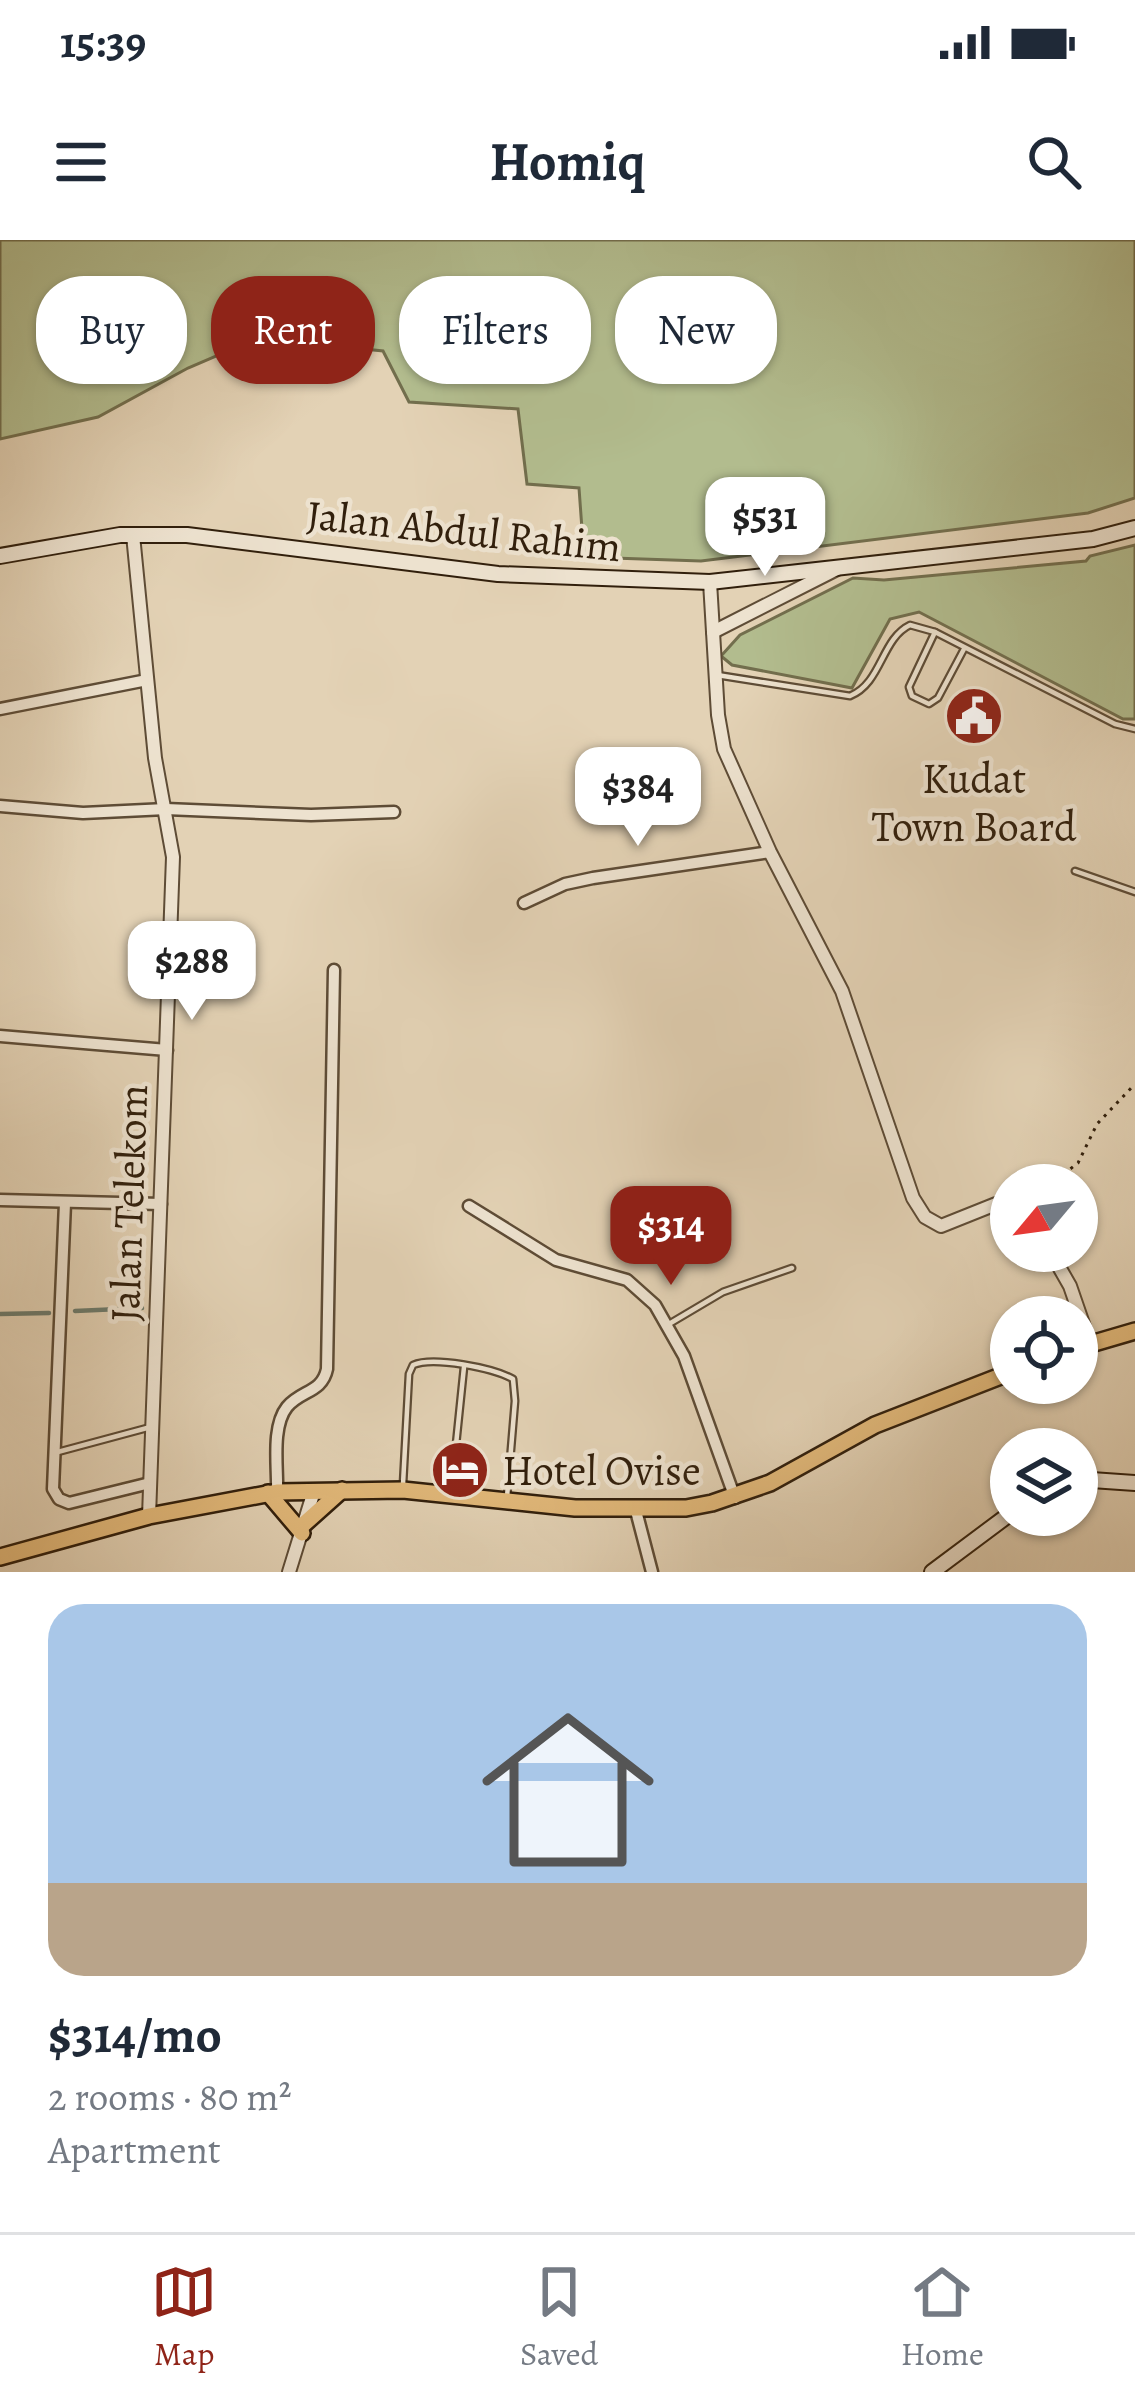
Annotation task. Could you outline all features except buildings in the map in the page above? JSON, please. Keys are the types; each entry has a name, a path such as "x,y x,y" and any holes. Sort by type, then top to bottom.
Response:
{"main road":[{"name":"Jalan Abdul Rahim","path":"0,556 133,535 231,538 498,574 710,582 1094,539 1135,528"},
{"path":"1098,1342 1135,1331"},
{"path":"0,1557 149,1516 273,1492 403,1490 507,1502 686,1508 735,1498 875,1425 990,1380"},
{"path":"1098,1480 1135,1483"},
{"path":"273,1492 303,1529 342,1490"},
{"path":"932,1572 990,1529"}],"street":[{"name":"Jalan Telekom","path":"133,535 154,758 166,808 173,888 149,1516"},
{"path":"712,632 838,568"},
{"path":"710,582 724,749 770,852 842,991 920,1209 941,1226 990,1206"},
{"path":"0,709 147,680"},
{"path":"0,806 83,813 166,808 311,815 394,812"},
{"path":"524,903 565,884 770,852"},
{"path":"273,1492 284,1412 321,1384 327,1369 334,970"},
{"path":"0,1036 167,1050"},
{"path":"0,1200 161,1204"},
{"path":"65,1203 53,1489 62,1502 77,1502 150,1484"},
{"path":"469,1206 556,1260 627,1280 669,1324 735,1498"},
{"path":"289,1572 314,1491"},
{"path":"635,1507 652,1572"}],"lane":[{"path":"715,675 850,696 869,686 901,629 910,626 935,632 1115,724 1135,729"},
{"path":"935,632 909,687 911,696 920,701 929,704 938,698 964,647"},
{"path":"1075,871 1135,892"},
{"path":"669,1324 723,1292 792,1268"},
{"path":"403,1490 413,1364 428,1359 507,1375 515,1384 507,1502"},
{"path":"451,1495 464,1367"},
{"path":"54,1453 152,1427"}],"path":[{"path":"1075,1164 1097,1124 1135,1084"}],"green space":[{"path":"0,240 1135,240 1135,498 1088,513 701,561 584,557 579,488 527,484 518,409 409,402 400,384 591,384 591,276 399,276 399,382 383,351 375,350 375,276 211,276 211,358 187,369 187,276 36,276 36,384 159,384 98,417 0,439"},
{"path":"1135,545 1135,719 1123,719 919,612 890,619 852,688 732,665 721,656 740,635 853,578 884,580 1086,561"}],"waterway":[{"path":"75,1311 142,1308"},
{"path":"0,1314 49,1313"}],"place":[{"name":"Kudat Town Board","path":"974,716"},
{"name":"Hotel Ovise","path":"460,1470"}]}
